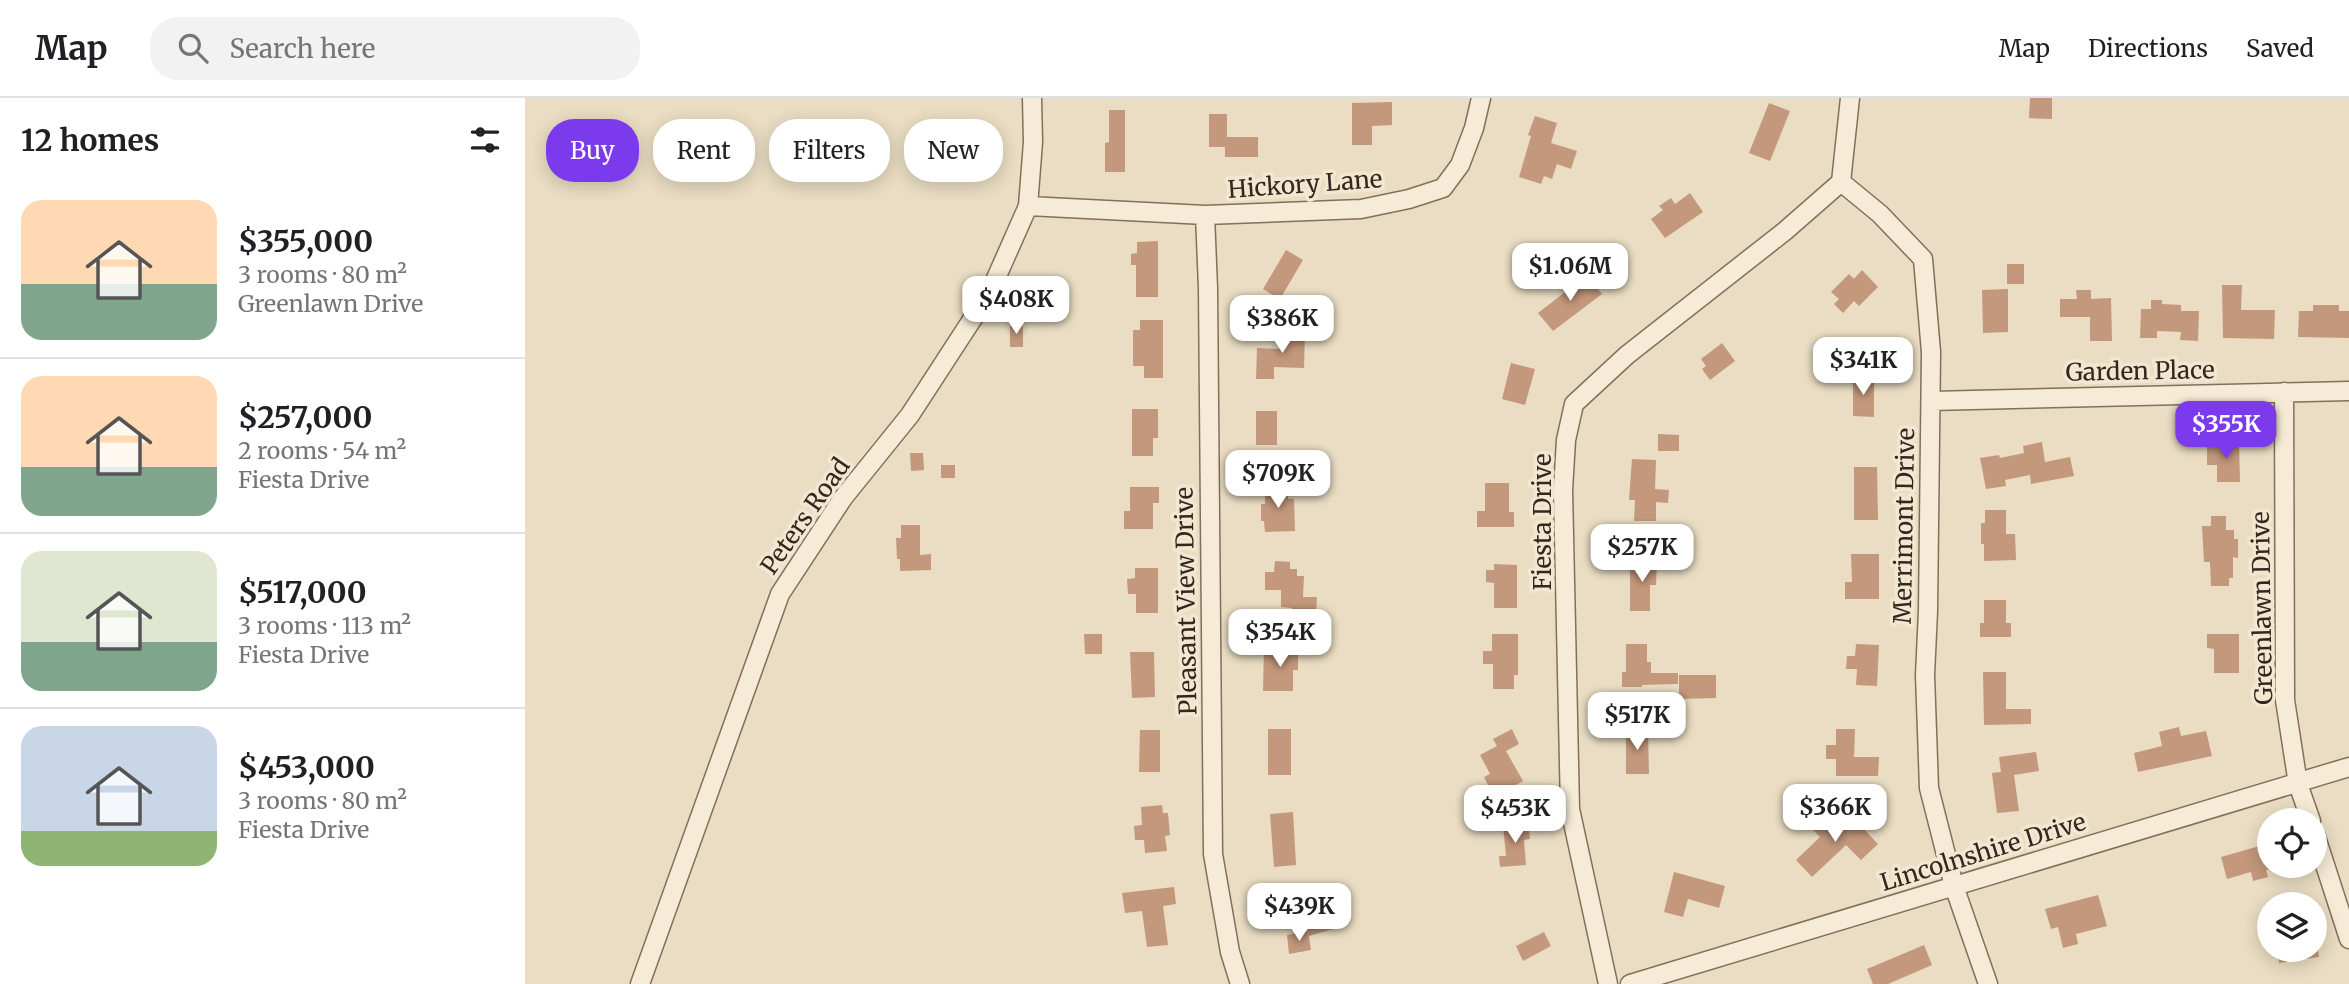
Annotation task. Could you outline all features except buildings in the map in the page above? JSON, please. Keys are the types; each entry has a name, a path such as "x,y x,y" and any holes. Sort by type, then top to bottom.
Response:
{"street":[{"name":"Peters Road","path":"640,984 780,594 843,498 911,415 990,292 1028,206 1033,142 1032,98"},
{"name":"Hickory Lane","path":"1028,206 1205,215 1361,209 1443,188 1460,166 1474,128 1481,98"},
{"path":"1841,182 1850,98"},
{"name":"Merrimont Drive","path":"1841,182 1880,214 1923,259 1931,352 1925,675 1929,788 1954,886 1987,984"},
{"name":"Fiesta Drive","path":"1608,984 1570,809 1563,490 1566,440 1574,404 1627,355 1785,231 1841,182"},
{"name":"Pleasant View Drive","path":"1205,215 1213,854 1230,953 1240,984"},
{"name":"Greenlawn Drive","path":"2284,391 2285,700 2298,784 2306,808"},
{"name":"Garden Place","path":"1931,401 2349,391"},
{"name":"Lincolnshire Drive","path":"1630,984 2349,767"},
{"path":"2327,871 2349,939"}]}
